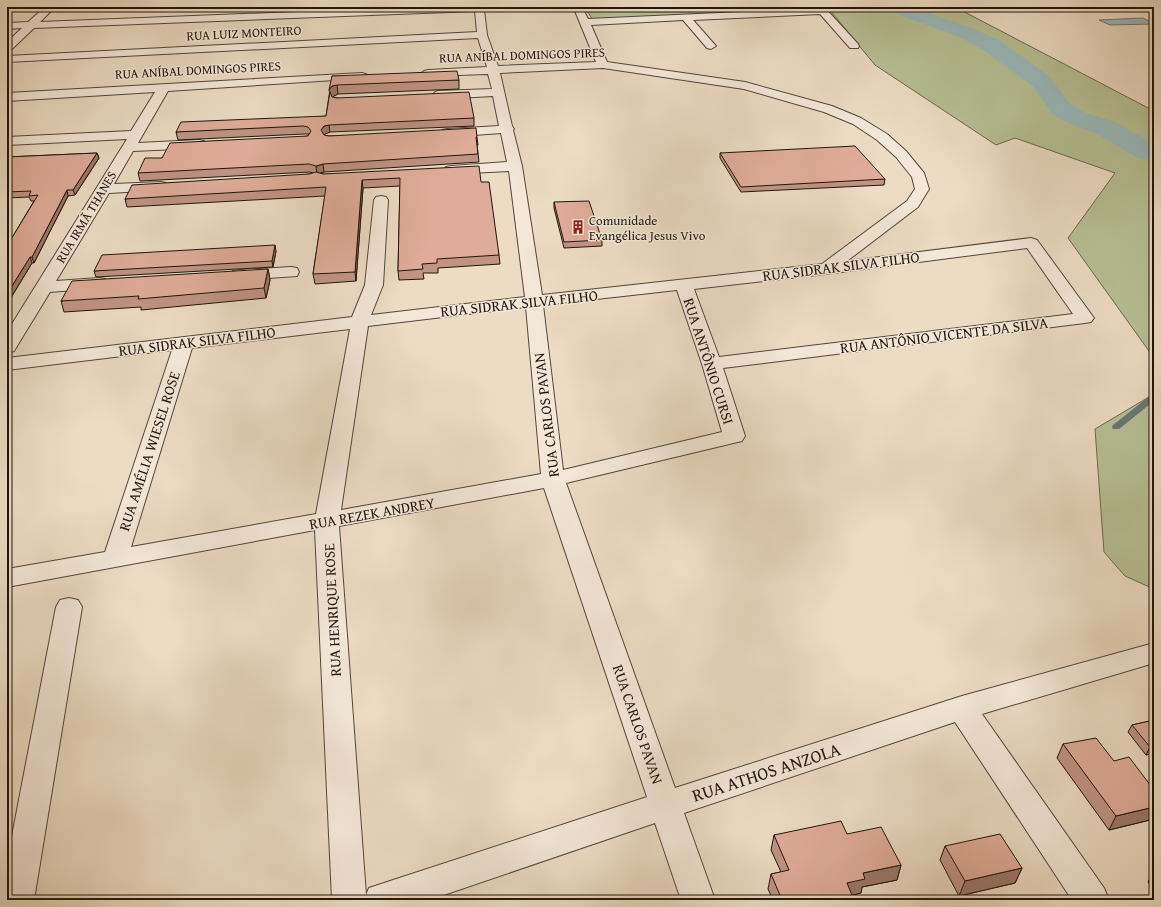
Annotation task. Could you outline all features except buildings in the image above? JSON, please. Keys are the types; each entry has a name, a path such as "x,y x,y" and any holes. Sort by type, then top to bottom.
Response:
{"street":[{"path":"7,48 50,7"},
{"path":"7,26 140,21 254,12 486,7"},
{"name":"RUA CARLOS PAVAN","path":"486,7 482,35 494,69 515,166 534,301 553,479 698,900"},
{"path":"571,7 579,9 602,65"},
{"path":"813,7 823,11 854,46"},
{"path":"584,22 823,11"},
{"path":"140,21 146,12"},
{"path":"686,17 711,46"},
{"name":"RUA LUIZ MONTEIRO","path":"7,59 482,35"},
{"name":"RUA ANÍBAL DOMINGOS PIRES","path":"415,74 602,65 745,86 828,109 857,121 882,137 901,154 919,176 922,189 913,204 826,269"},
{"name":"RUA ANÍBAL DOMINGOS PIRES","path":"7,97 376,76"},
{"name":"RUA IRMÃ THANES","path":"7,347 104,189 164,87"},
{"path":"424,96 498,92"},
{"path":"433,133 508,130"},
{"path":"7,141 132,141 209,143"},
{"path":"435,170 515,166"},
{"path":"104,189 176,185"},
{"name":"RUA HENRIQUE ROSE","path":"349,900 327,521 360,322 374,285 381,200"},
{"name":"RUA SIDRAK SILVA FILHO","path":"7,364 534,301 826,269 1031,242"},
{"name":"RUA ANTÔNIO VICENTE DA SILVA","path":"712,364 1085,318 1031,242"},
{"path":"220,276 291,272"},
{"path":"44,287 117,282"},
{"name":"RUA ANTÔNIO CURSI","path":"684,285 712,364 734,436"},
{"name":"RUA AMÉLIA WIESEL ROSE","path":"115,559 184,343"},
{"name":"RUA REZEK ANDREY","path":"7,578 553,479 734,436"},
{"path":"17,900 69,607"},
{"name":"RUA ATHOS ANZOLA","path":"381,900 666,804 962,708 1154,652"},
{"path":"962,708 1092,900"}],"green space":[{"path":"585,7 804,7 810,9 592,19"},
{"path":"824,7 955,7 1154,111 1154,358 1068,238 1115,173 1015,138 996,145 875,65 829,9"},
{"path":"1154,394 1154,589 1125,576 1104,552 1095,429"}],"water":[{"path":"1143,18 1154,24 1110,25 1099,20"}],"waterway":[{"path":"896,7 969,34 991,45 1041,81 1061,109 1077,118 1106,128 1154,154"},
{"path":"1116,427 1154,397"}],"place":[{"name":"Comunidade Evangélica Jesus Vivo","path":"578,227"}]}
